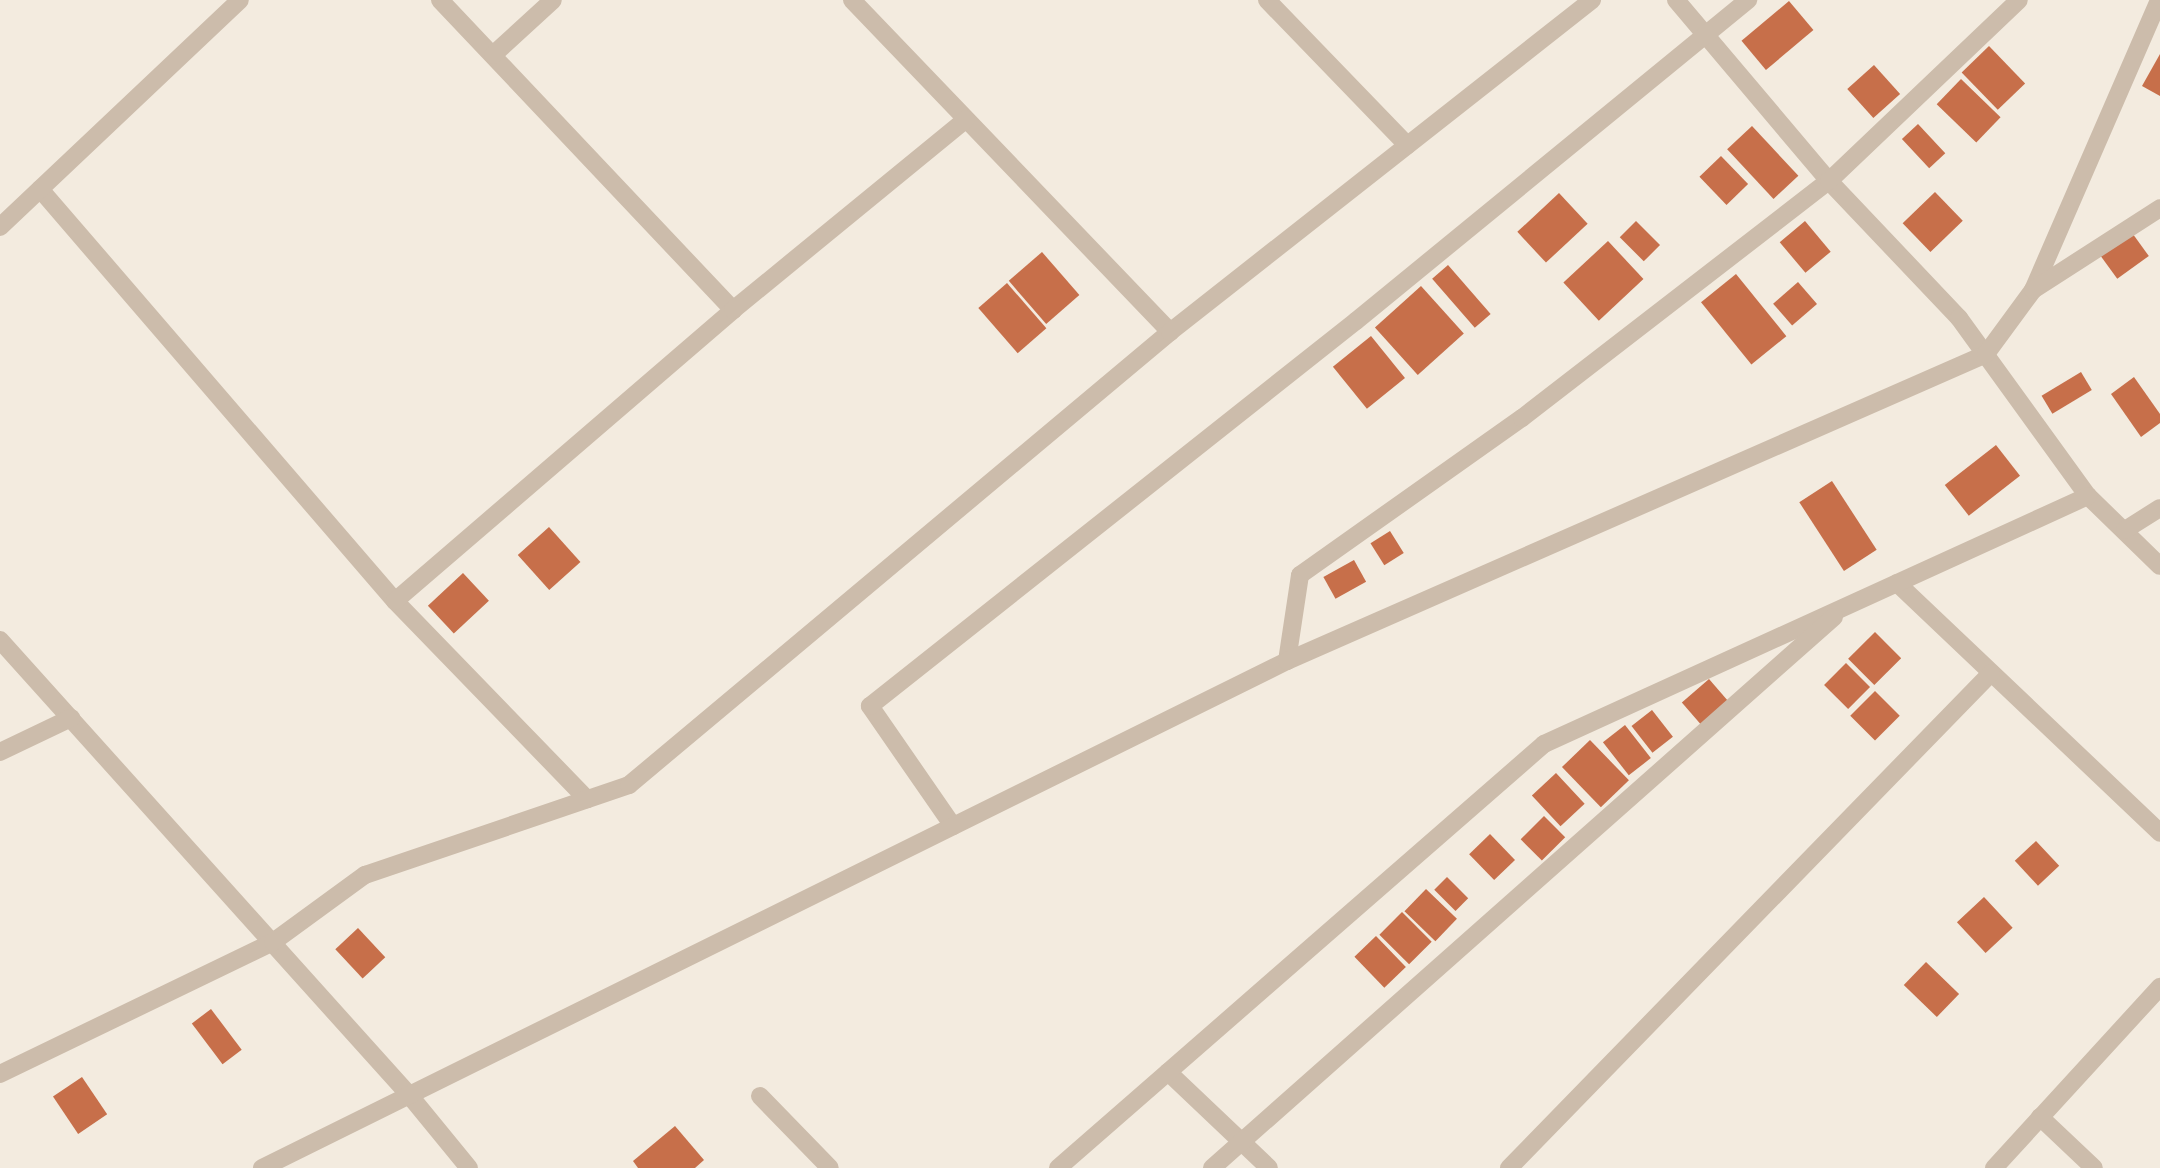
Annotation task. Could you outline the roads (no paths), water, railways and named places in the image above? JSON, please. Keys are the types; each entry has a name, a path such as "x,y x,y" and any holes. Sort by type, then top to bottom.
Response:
{"street":[{"path":"0,227 240,0"},
{"path":"440,0 733,310"},
{"path":"493,55 553,0"},
{"path":"852,0 1170,332"},
{"path":"1268,0 1407,145"},
{"path":"0,1074 273,942 365,875 629,785 1170,332 1592,0"},
{"path":"1676,0 1708,34 1829,181 1959,318 2088,496 2160,566"},
{"path":"953,826 870,706 1356,321 1748,0"},
{"path":"1287,661 1300,575 1522,418 1829,181 2019,0"},
{"path":"262,1168 1287,661 1986,354 2033,290 2159,0"},
{"path":"395,600 733,310 966,119"},
{"path":"40,189 395,600 587,799"},
{"path":"2033,290 2160,208"},
{"path":"1058,1168 1544,744 2088,496"},
{"path":"2125,530 2160,508"},
{"path":"1897,583 2160,833"},
{"path":"1212,1168 1847,606"},
{"path":"0,640 410,1096 469,1168"},
{"path":"1509,1168 1991,673"},
{"path":"0,752 71,718"},
{"path":"1994,1168 2160,987"},
{"path":"1167,1072 1269,1168"},
{"path":"760,1096 830,1168"},
{"path":"2040,1118 2094,1168"}]}
